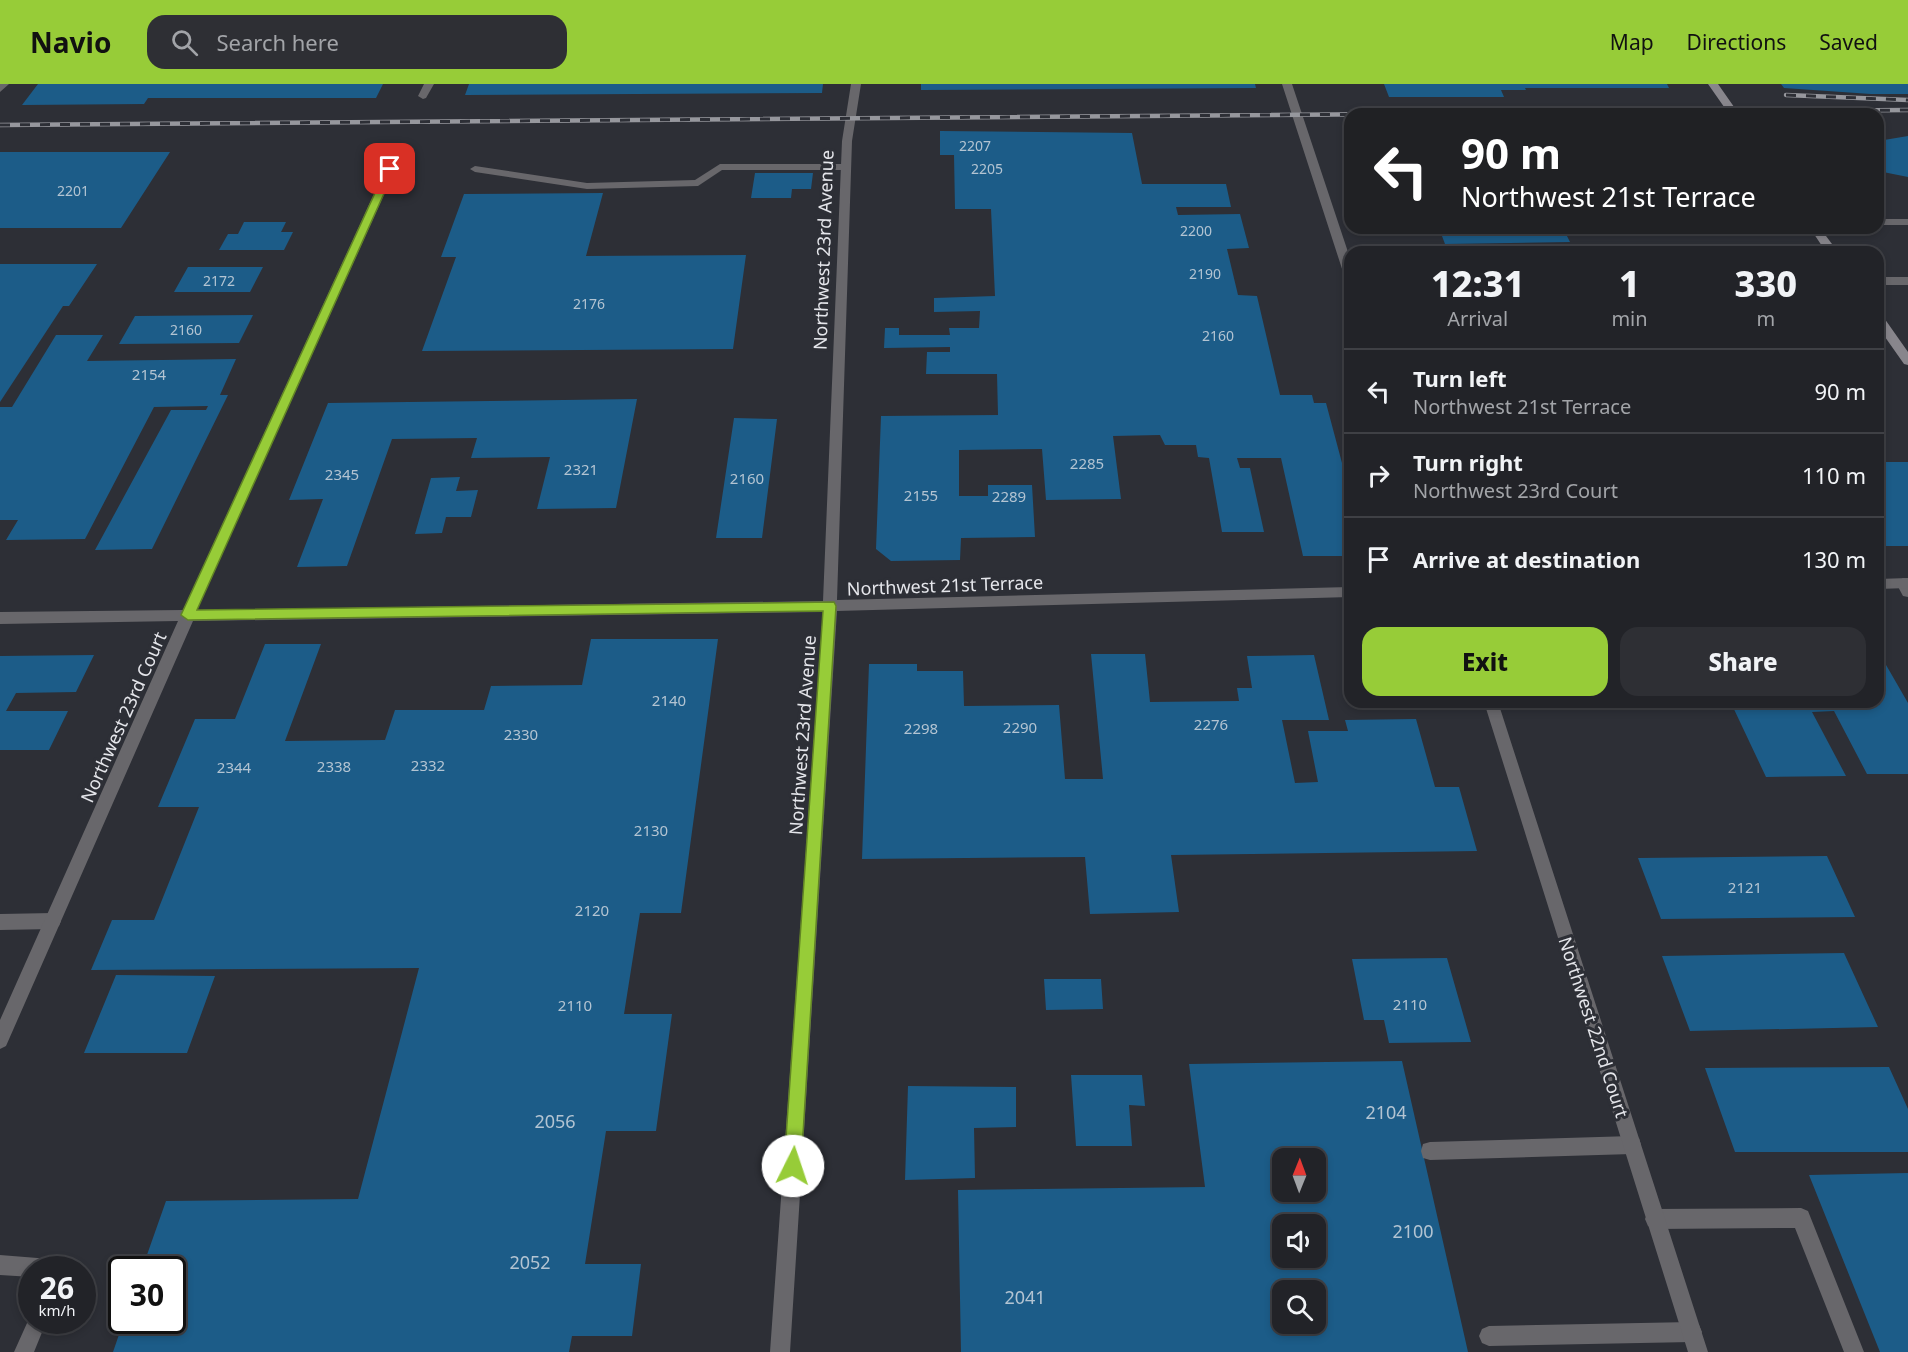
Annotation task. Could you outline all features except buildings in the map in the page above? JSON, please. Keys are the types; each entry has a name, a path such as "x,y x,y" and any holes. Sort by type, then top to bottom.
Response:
{"main road":[{"path":"1713,84 1730,108"},
{"path":"1884,327 1908,361"}],"street":[{"path":"0,89 4,84"},
{"path":"423,96 429,84"},
{"name":"Northwest 23rd Avenue","path":"780,1352 830,606 847,141 856,84"},
{"path":"1287,84 1344,257"},
{"name":"Northwest 23rd Court","path":"0,1040 188,615 400,148"},
{"path":"476,169 587,186 698,183 720,167 846,167"},
{"path":"1884,222 1908,222"},
{"path":"1884,281 1908,281"},
{"path":"1884,584 1906,586"},
{"name":"Northwest 21st Terrace","path":"0,618 830,606 1344,592"},
{"name":"Northwest 22nd Court","path":"1493,708 1698,1352"},
{"path":"0,922 53,921"},
{"path":"1430,1151 1632,1145"},
{"path":"1655,1218 1801,1218 1854,1352"},
{"path":"0,1265 18,1266"},
{"path":"1489,1336 1692,1332"},
{"path":"24,1352 31,1334"}],"railway":[{"path":"1786,95 1908,100"},
{"path":"1884,110 1908,110"},
{"path":"0,125 1344,114"}],"route":[{"path":"390,169 188,615 830,606 793,1166"}]}
